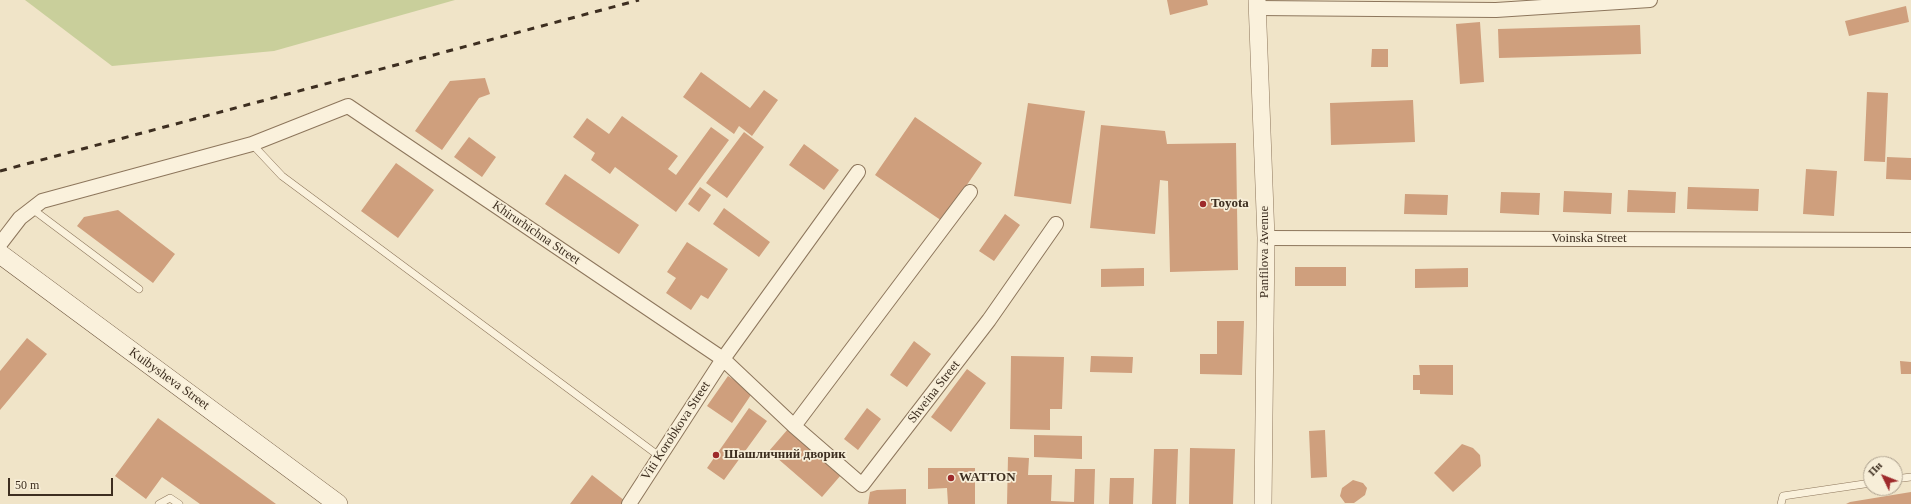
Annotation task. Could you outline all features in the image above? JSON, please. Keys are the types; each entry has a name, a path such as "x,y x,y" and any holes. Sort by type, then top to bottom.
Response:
{"main road":[{"name":"Kuibysheva Street","path":"0,254 338,504"}],"street":[{"path":"1257,4 1496,10 1650,0"},
{"name":"Panfilova Avenue","path":"1257,4 1266,238 1264,504"},
{"name":"Khirurhichna Street","path":"252,144 348,106 723,359"},
{"path":"0,244 8,231 30,208 42,201 252,144"},
{"path":"723,359 858,172"},
{"path":"794,426 970,192"},
{"name":"Shveina Street","path":"723,359 794,426 862,485 989,320 1056,224"},
{"name":"Voinska Street","path":"1266,238 1911,240"},
{"name":"Viti Korobkova Street","path":"629,504 723,359"}],"lane":[{"path":"252,144 282,176 659,456"},
{"path":"30,208 139,289"},
{"path":"1781,504 1783,496 1863,484"},
{"path":"159,504 170,498 179,504"}],"green space":[{"path":"25,0 455,0 274,51 112,66"}],"building":[{"path":"1167,0 1207,0 1208,5 1170,15"},
{"path":"1906,6 1909,22 1849,36 1845,21"},
{"path":"1480,22 1484,82 1460,84 1456,24"},
{"path":"1640,25 1641,54 1499,58 1498,29"},
{"path":"1372,49 1388,49 1388,67 1371,67"},
{"path":"701,72 750,108 764,90 778,100 752,136 739,126 734,134 683,97"},
{"path":"485,78 490,94 479,98 442,150 415,131 450,81"},
{"path":"1867,92 1888,93 1885,162 1864,161"},
{"path":"1413,100 1415,142 1331,145 1330,103"},
{"path":"1028,103 1085,111 1071,204 1014,196"},
{"path":"622,116 678,156 668,169 676,175 711,127 729,140 676,212 615,167 610,174 591,160 595,153 573,137 587,118 609,134"},
{"path":"915,117 982,163 942,221 875,175"},
{"name":"Toyota","path":"1101,125 1165,131 1167,144 1236,143 1238,270 1170,272 1168,181 1160,180 1155,234 1090,228"},
{"path":"744,132 764,147 727,198 706,183"},
{"path":"469,137 496,157 482,177 454,157"},
{"path":"804,144 839,170 824,190 789,165"},
{"path":"1887,157 1911,158 1911,180 1886,179"},
{"path":"396,163 434,190 398,238 361,211"},
{"path":"1806,169 1837,171 1834,216 1803,214"},
{"path":"565,174 639,225 619,254 545,204"},
{"path":"700,187 711,195 699,212 688,204"},
{"path":"1688,187 1759,189 1758,211 1687,209"},
{"path":"1628,190 1676,192 1675,213 1627,212"},
{"path":"1564,191 1612,193 1611,214 1563,212"},
{"path":"1501,192 1540,193 1539,215 1500,213"},
{"path":"1405,194 1448,195 1447,215 1404,214"},
{"path":"724,208 770,242 759,257 713,224"},
{"path":"118,210 175,254 153,283 77,226 84,217"},
{"path":"1005,214 1020,225 994,261 979,251"},
{"path":"687,242 728,269 708,299 701,295 691,310 666,293 676,278 667,272"},
{"path":"1295,267 1346,267 1346,286 1295,286"},
{"path":"1144,268 1144,286 1101,287 1101,269"},
{"path":"1468,268 1468,287 1415,288 1415,269"},
{"path":"1217,321 1244,321 1242,375 1200,374 1200,354 1217,354"},
{"path":"27,338 47,354 0,410 0,371"},
{"path":"914,341 931,354 907,387 890,375"},
{"path":"1011,356 1064,357 1062,409 1050,409 1050,430 1010,429"},
{"path":"1091,356 1133,357 1132,373 1090,372"},
{"path":"1900,361 1911,362 1911,374 1901,374"},
{"path":"1419,365 1453,365 1453,395 1420,394 1420,390 1413,390 1413,375 1420,375"},
{"path":"967,369 986,383 951,432 931,417"},
{"path":"728,376 753,392 732,423 707,406"},
{"path":"749,408 767,421 724,480 707,468"},
{"path":"867,408 881,419 858,450 844,439"},
{"path":"158,418 276,504 200,504 162,477 146,499 115,476"},
{"path":"788,429 841,475 822,497 769,451"},
{"path":"1325,430 1327,477 1311,478 1309,431"},
{"path":"1034,435 1082,436 1082,459 1034,457"},
{"path":"1462,444 1473,448 1480,455 1481,466 1453,492 1434,473"},
{"path":"1190,448 1235,449 1233,504 1189,504"},
{"path":"1154,449 1178,449 1176,504 1152,504"},
{"path":"1008,457 1029,458 1028,475 1052,475 1051,501 1074,502 1075,469 1095,469 1094,504 1007,504"},
{"name":"WATTON","path":"928,468 975,468 975,504 948,504 947,488 928,489"},
{"path":"592,475 625,501 622,504 570,504"},
{"path":"1110,478 1134,478 1133,504 1109,504"},
{"path":"1353,480 1363,483 1367,488 1365,495 1354,503 1345,503 1340,496 1342,488"},
{"path":"906,489 906,504 868,504 870,492 877,490"},
{"path":"1911,492 1911,504 1846,504 1887,496 1903,496 1903,493"}],"railway":[{"path":"0,171 639,0"}],"place":[{"name":"Toyota","path":"1203,204"},
{"name":"Шашличний дворик","path":"716,455"},
{"name":"WATTON","path":"951,478"}]}
